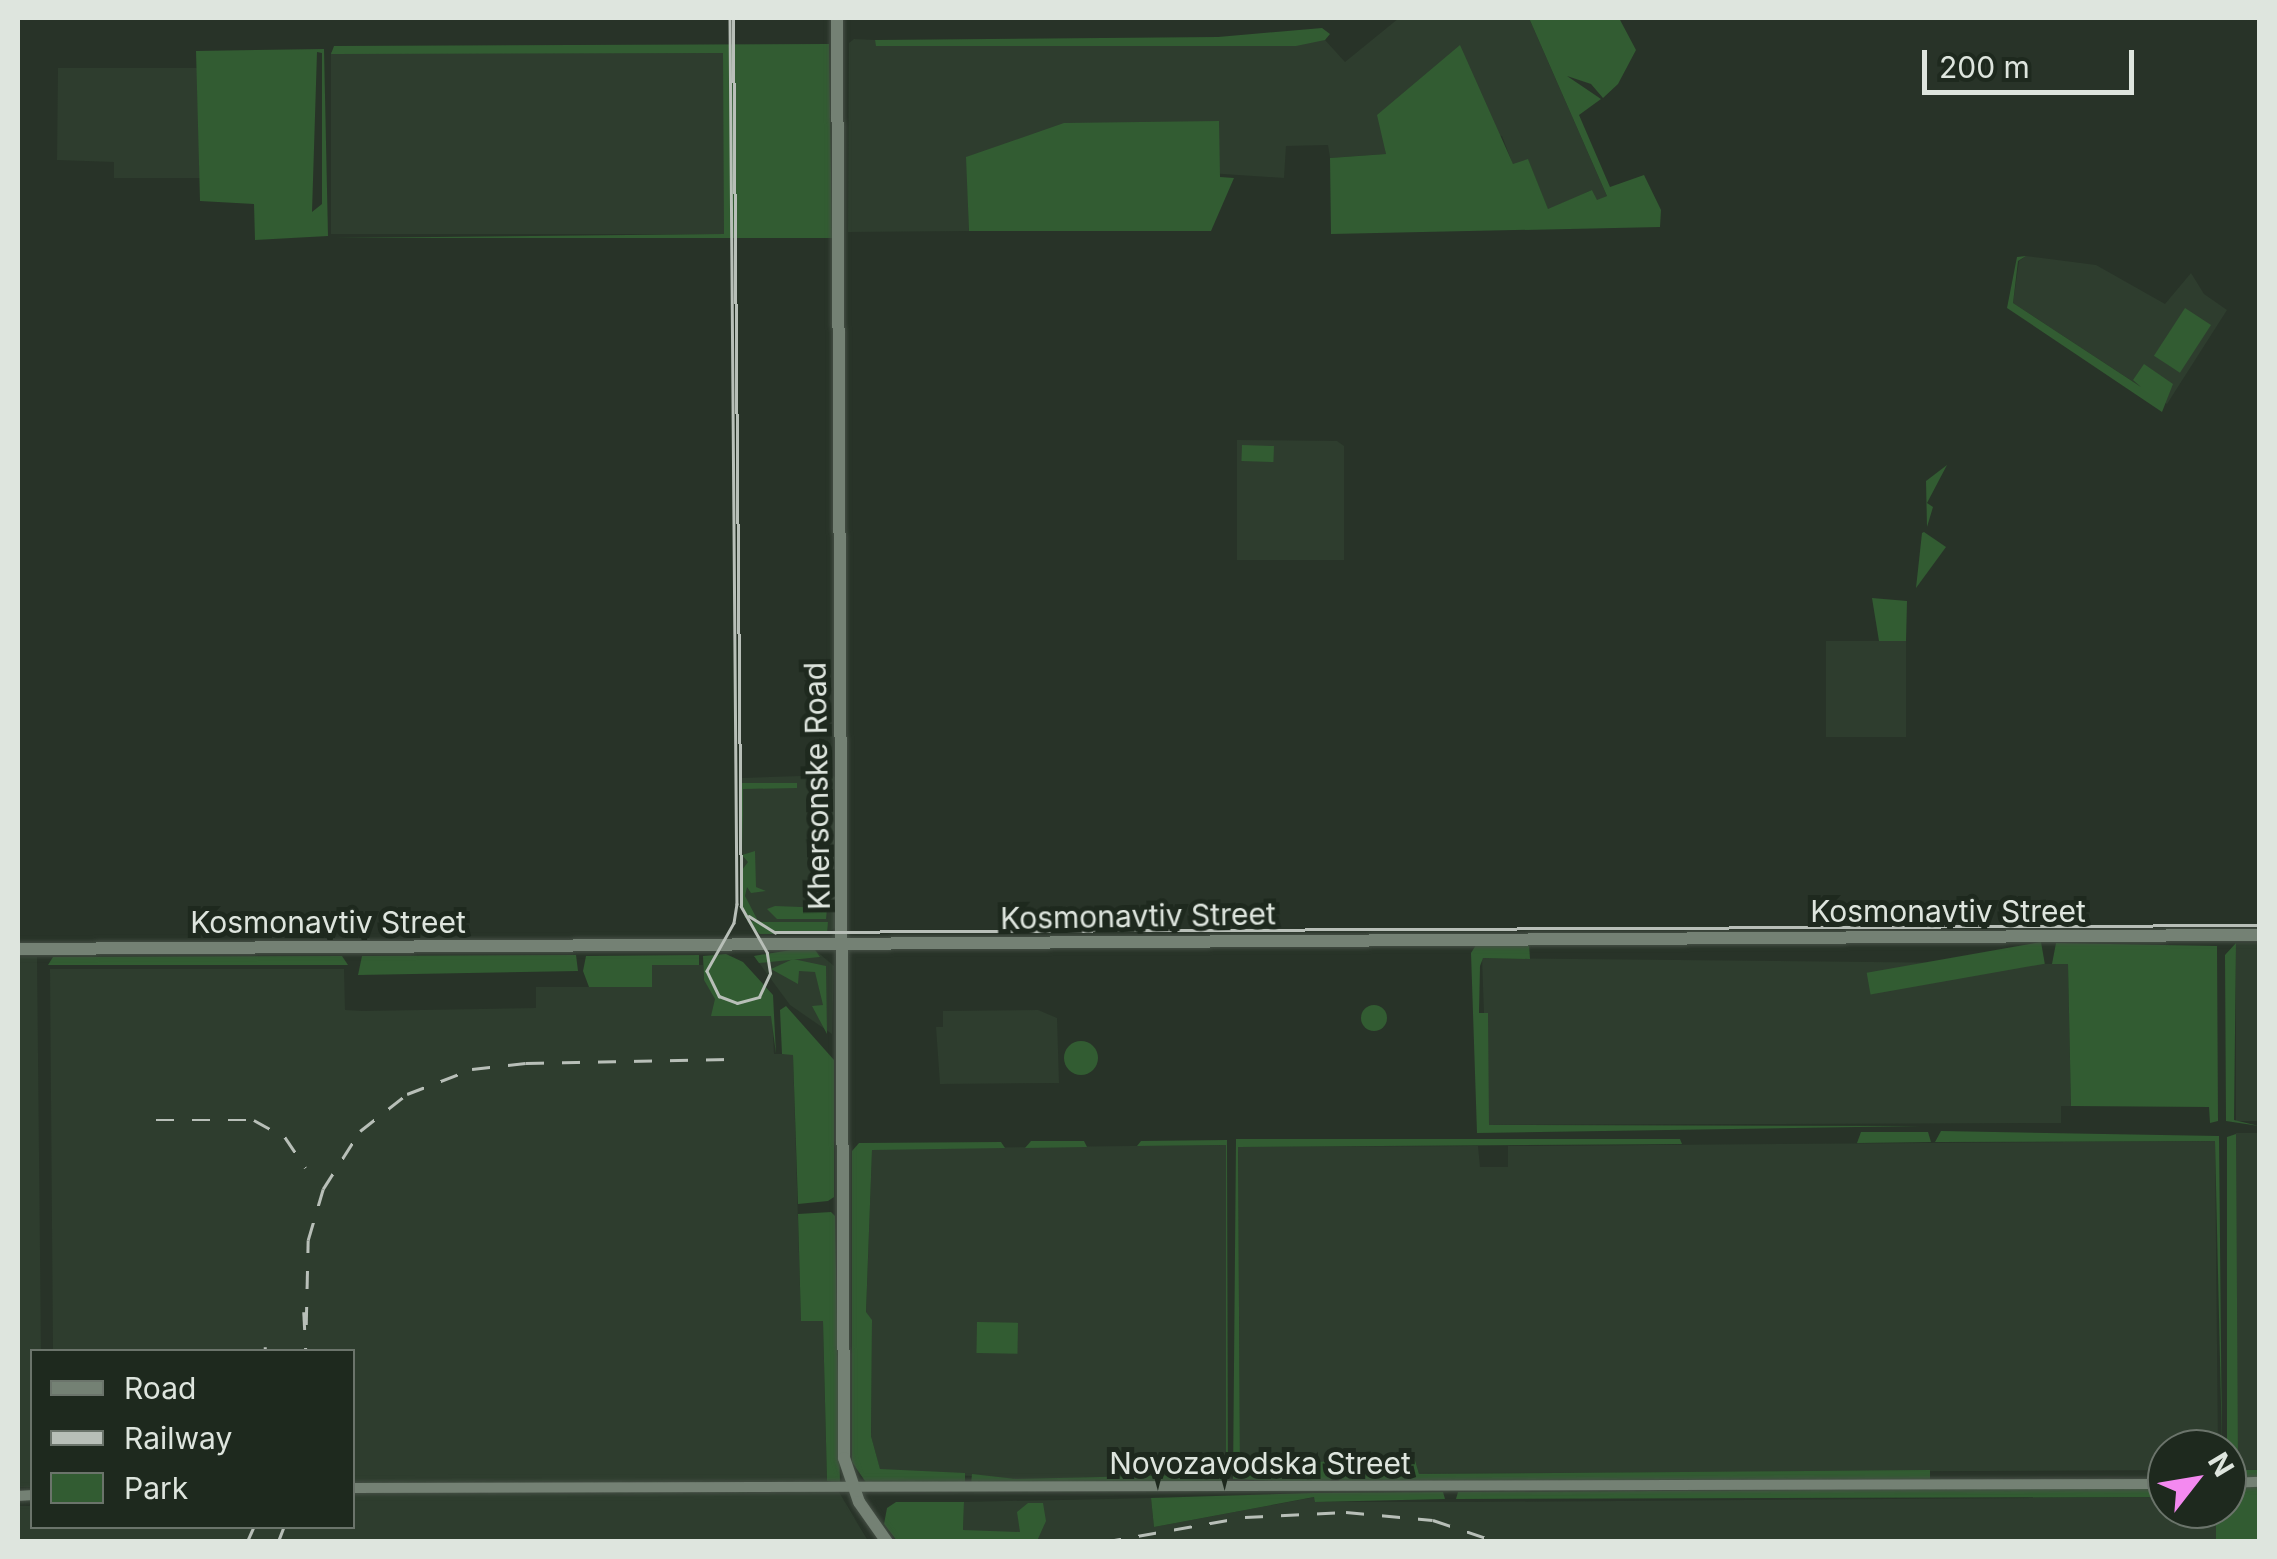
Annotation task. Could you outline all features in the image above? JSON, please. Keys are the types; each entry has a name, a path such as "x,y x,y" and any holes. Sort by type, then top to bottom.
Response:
{"main road":[{"name":"Khersonske Road","path":"837,18 844,1458 853,1488 887,1542"},
{"name":"Kosmonavtiv Street","path":"18,949 2260,934"}],"street":[{"name":"Novozavodska Street","path":"355,1488 2147,1484"}],"shaded area":[{"path":"1399,18 1529,18 1607,196 1597,201 1592,190 1548,210 1528,160 1513,165 1502,136 1384,124 1386,154 1330,158 1328,145 1286,146 1284,178 967,157 969,231 848,232 849,43 854,39 875,40 877,46 1325,40 1345,62"},
{"path":"331,52 724,52 724,234 331,234"},
{"path":"58,68 197,68 200,178 114,178 114,162 57,160"},
{"path":"2026,256 2096,265 2165,304 2191,273 2204,294 2227,310 2167,404 2013,303 2019,261"},
{"path":"1237,440 1337,441 1344,446 1344,560 1237,560"},
{"path":"1826,641 1906,641 1906,737 1826,737"},
{"path":"742,778 837,778 837,926 827,934 757,934 742,907"},
{"path":"2236,943 2259,943 2259,1121 2236,1121"},
{"path":"815,950 834,966 832,1034 790,1005 754,956"},
{"path":"18,957 37,957 41,1349 30,1349 30,1487 18,1487"},
{"path":"1482,958 2068,964 2071,1106 2061,1106 2061,1123 1488,1125"},
{"path":"652,965 703,965 704,980 772,1016 774,1054 793,1054 801,1320 823,1321 827,1481 355,1484 355,1349 53,1349 50,969 344,969 345,1010 363,1011 536,1008 536,987 651,987"},
{"path":"1038,1010 1057,1018 1059,1083 940,1084 936,1027 943,1027 943,1011"},
{"path":"2236,1133 2259,1133 2259,1470 2247,1470 2247,1429 2236,1429"},
{"path":"2215,1141 2218,1429 2147,1429 2147,1470 1419,1474 1413,1453 1383,1462 1288,1463 1273,1475 1240,1476 1238,1147 1478,1146 1480,1167 1508,1167 1508,1146"},
{"path":"1226,1145 1227,1475 1016,1479 880,1470 871,1436 872,1321 866,1313 872,1149"},
{"path":"839,1492 868,1541 18,1542 18,1506 30,1506 30,1529 355,1529 355,1493"},
{"path":"1315,1497 1316,1502 2147,1497 2147,1529 2216,1529 2216,1542 1024,1542 963,1530 964,1502 1151,1498 1154,1527"}],"green space":[{"path":"1529,18 1619,18 1636,50 1618,84 1603,98 1591,84 1567,76 1601,99 1579,115 1610,187 1644,175 1661,210 1660,227 1331,234 1330,158 1386,154 1377,115 1460,45 1513,164 1528,159 1548,209 1592,190 1597,200 1607,196"},
{"path":"1322,28 1330,34 1325,40 1296,46 876,46 875,40 1218,37"},
{"path":"829,44 832,238 333,238 724,234 723,53 331,54 334,46"},
{"path":"324,49 328,236 255,240 254,204 200,201 196,51","holes":["317,52 322,53 322,204 312,212"]},
{"path":"1219,121 1220,177 1234,178 1211,231 969,231 966,157 1064,123"},
{"path":"2026,256 2018,261 2013,303 2141,387 2133,380 2144,364 2173,384 2162,412 2007,308 2017,257"},
{"path":"2185,308 2211,325 2180,373 2154,356"},
{"path":"1242,445 1274,446 1273,462 1241,461"},
{"path":"1947,465 1927,503 1933,507 1927,527 1926,481"},
{"path":"1922,533 1946,547 1916,588"},
{"path":"1872,598 1907,601 1906,641 1879,641"},
{"path":"741,783 797,783 797,788 743,789 743,847"},
{"path":"755,851 756,887 766,891 751,893 747,887 745,896 757,919 745,918 742,907 742,870 748,862 742,855"},
{"path":"827,908 826,919 777,919 767,909"},
{"path":"747,921 828,922 827,934 760,934"},
{"path":"2041,942 2045,964 1871,994 1867,973"},
{"path":"2056,943 2217,946 2218,1121 2210,1123 2209,1107 2071,1106 2068,964 2052,964"},
{"path":"2236,943 2234,1120 2259,1126 2226,1121 2225,955"},
{"path":"1529,944 1530,959 1483,958 1480,966 1479,1013 1488,1013 1489,1125 1922,1126 1477,1133 1471,953 1476,945"},
{"path":"815,950 820,957 759,963 754,956"},
{"path":"726,954 743,962 773,995 776,1054 771,1016 711,1016 715,999 704,980 703,956"},
{"path":"576,955 578,971 358,975 362,956"},
{"path":"699,955 699,965 652,965 652,987 589,987 583,971 586,956"},
{"path":"342,956 348,965 48,965 53,957"},
{"path":"793,959 826,966 827,1034 812,1006 823,1005 815,972 799,971 798,984 771,969"},
{"path":"1374,1005 1383,1009 1387,1018 1383,1027 1374,1031 1365,1027 1361,1018 1365,1009"},
{"path":"786,1006 834,1060 834,1197 828,1201 798,1204 793,1055 782,1054 780,1010"},
{"path":"1081,1041 1093,1046 1098,1058 1093,1070 1081,1075 1069,1070 1064,1058 1069,1046"},
{"path":"1941,1131 2219,1136 2222,1429 2215,1141 1935,1142"},
{"path":"1861,1132 1928,1132 1931,1142 1857,1143"},
{"path":"2236,1134 2238,1429 2227,1429 2227,1137"},
{"path":"1236,1139 1680,1139 1682,1144 1238,1147 1240,1475 1273,1475 1288,1463 1365,1460 1326,1483 1233,1479"},
{"path":"1227,1140 1228,1483 971,1484 972,1474 1016,1479 1226,1474 1226,1145 1137,1146 1141,1141"},
{"path":"1031,1141 1084,1141 1087,1147 1025,1148"},
{"path":"1001,1142 1005,1148 872,1150 866,1312 872,1320 871,1436 880,1469 965,1473 965,1484 867,1484 852,1462 852,1151 859,1143"},
{"path":"831,1212 835,1216 840,1482 827,1481 823,1321 801,1321 798,1214"},
{"path":"977,1322 1018,1323 1017,1354 976,1353"},
{"path":"1413,1453 1419,1474 1930,1470 1930,1479 1338,1481 1373,1459"},
{"path":"2247,1470 2259,1470 2259,1477 2247,1477"},
{"path":"2259,1485 2259,1541 2216,1541 2216,1529 2247,1529 2247,1486"},
{"path":"2147,1488 2147,1497 1456,1499 1458,1492"},
{"path":"1443,1492 1445,1499 1315,1502 1314,1497 1154,1527 1151,1498"},
{"path":"896,1502 964,1502 963,1530 1020,1532 1017,1512 1028,1503 1043,1503 1046,1521 1037,1541 897,1541 884,1524 887,1508"}],"tram line":[{"path":"730,18 737,904 734,923 707,971 719,996 737,1003 759,997 770,973 767,953 741,907 733,18"},
{"path":"749,916 775,932 2260,925"}],"railway":[{"path":"306,1325 308,1240 323,1189 360,1131 407,1094 472,1069 526,1063 742,1059"},
{"path":"156,1120 254,1120 285,1137 306,1168"},
{"path":"304,1312 306,1349"},
{"path":"1103,1542 1245,1517 1346,1512 1433,1520 1498,1542"},
{"path":"247,1542 253,1529"},
{"path":"278,1542 283,1529"}]}
